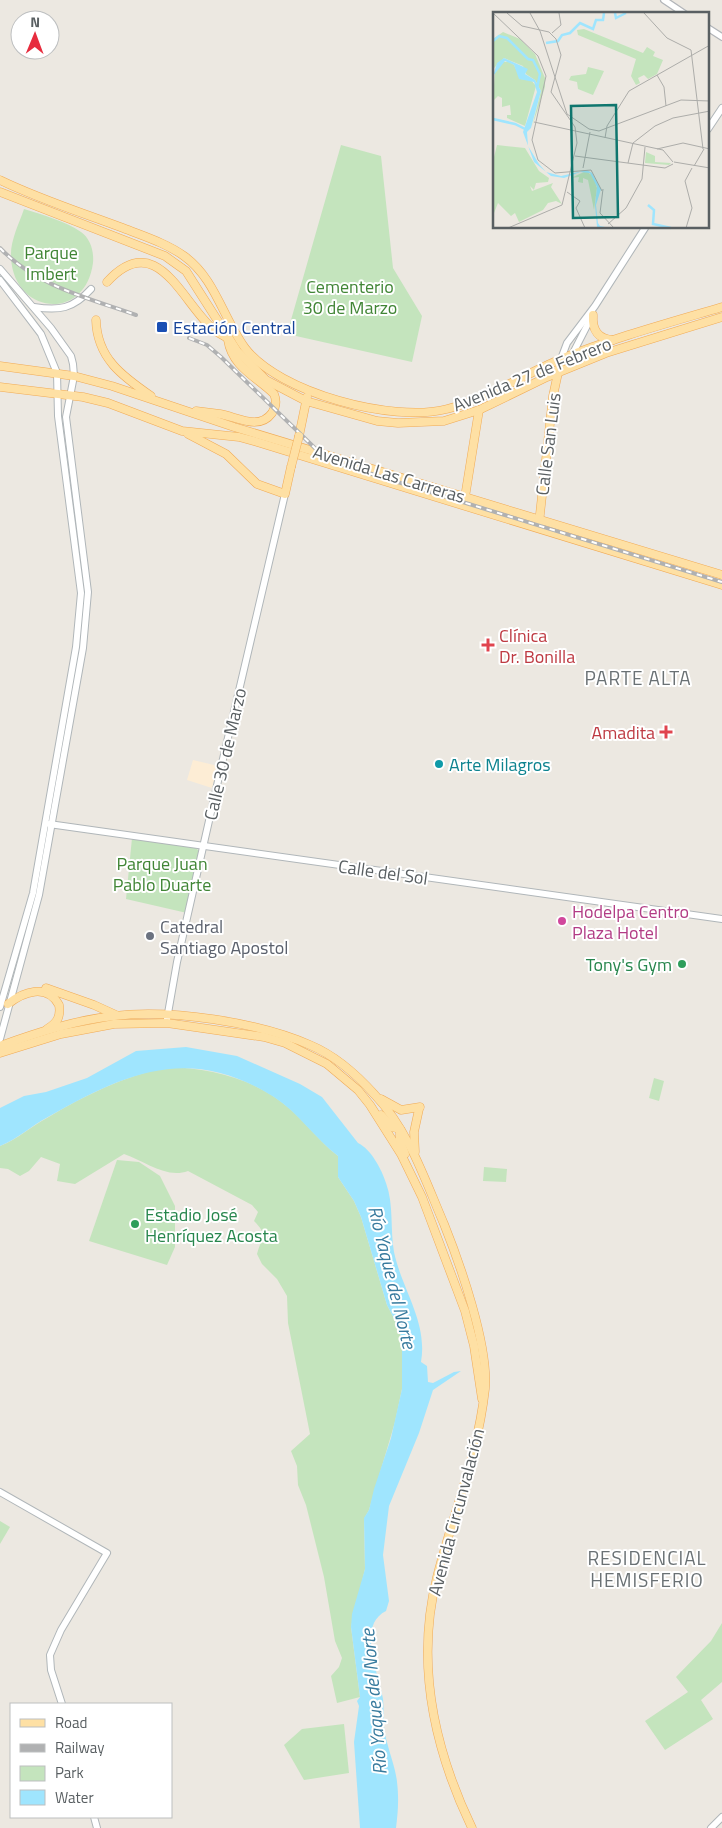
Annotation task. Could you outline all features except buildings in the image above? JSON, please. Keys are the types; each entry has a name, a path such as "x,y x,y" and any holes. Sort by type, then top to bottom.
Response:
{"main road":[{"path":"710,127 722,108"},
{"name":"Avenida 27 de Febrero","path":"4,182 142,235 184,256 196,267 216,295 246,349 270,371 309,391 378,410 399,413 436,411 465,403 560,359 722,308"},
{"name":"Avenida 27 de Febrero","path":"2,193 165,256 186,271 198,287 228,338 247,363 266,380 306,401 377,420 398,423 444,421 479,410 568,368 606,353 722,317"},
{"path":"560,359 568,343 595,306 644,229"},
{"path":"107,282 114,274 129,266 145,264 154,266 169,275 230,352 250,374 274,394 276,405 271,415 260,422 253,423 220,414 182,410"},
{"path":"0,269 34,307 71,356 74,373 66,417 88,592 83,648 53,825 39,895 0,1039"},
{"path":"0,280 42,334 57,373 58,416 80,574 81,613 33,893 0,1007"},
{"path":"34,307 60,310 69,308 91,289"},
{"path":"568,368 572,355 593,315 595,306"},
{"path":"593,315 595,330 601,337 611,340 620,339"},
{"path":"96,320 101,348 116,370 161,403"},
{"path":"214,330 228,338"},
{"path":"228,338 236,334"},
{"path":"228,338 230,352"},
{"name":"Calle San Luis","path":"539,529 553,396 560,359"},
{"name":"Avenida Las Carreras","path":"0,366 57,373 74,373 234,427 722,575"},
{"path":"536,383 552,390 553,396"},
{"name":"Avenida Las Carreras","path":"0,387 71,395 108,404 182,431 239,437 722,585"},
{"name":"Calle 30 de Marzo","path":"166,1023 203,846 309,391"},
{"path":"465,497 479,410"},
{"path":"220,414 234,427"},
{"path":"182,431 226,454 257,484 285,494"},
{"name":"Calle del Sol","path":"45,824 722,919"},
{"path":"46,988 116,1015"},
{"path":"8,1004 21,994 33,991 42,992 57,1001 60,1010 58,1020 45,1030 34,1035"},
{"name":"Avenida Circunvalación","path":"3,1044 116,1015 167,1014 242,1025 312,1045 356,1075 378,1097 400,1129 416,1156 449,1237 473,1307 483,1361 485,1389 480,1425 472,1461 436,1581 431,1609 428,1675 434,1719 450,1780 472,1828"},
{"name":"Avenida Circunvalación","path":"0,1053 46,1038 114,1024 166,1023 240,1032 285,1043 327,1064 358,1090 370,1105 406,1166 440,1239 465,1311 474,1346 482,1400"},
{"path":"378,1097 396,1109 419,1108 414,1132 416,1156"},
{"path":"370,1105 392,1127 400,1129 400,1141 407,1159 406,1166"},
{"path":"0,1492 107,1553 61,1630 50,1655 52,1670 62,1703"},
{"path":"711,1828 722,1817"}],"street":[{"path":"664,0 683,12"},
{"path":"710,29 722,37"}],"shaded area":[{"path":"193,760 214,765 217,768 212,788 187,780"}],"green space":[{"name":"Cementerio 30 de Marzo","path":"341,145 381,156 393,268 422,316 412,362 287,334"},
{"name":"Parque Imbert","path":"24,209 68,225 81,232 89,242 93,254 93,263 87,282 77,295 64,302 50,304 36,300 24,290 15,276 11,251 13,239"},
{"name":"Parque Juan Pablo Duarte","path":"132,838 195,847 199,851 187,913 126,899"},
{"path":"168,1067 216,1073 232,1077 262,1090 289,1108 338,1156 338,1177 354,1201 361,1217 387,1305 400,1330 402,1389 395,1422 369,1510 364,1519 365,1569 351,1627 360,1697 337,1703 331,1676 339,1667 342,1658 335,1641 324,1577 306,1505 298,1485 297,1466 291,1451 310,1434 288,1323 287,1296 277,1279 262,1264 257,1254 263,1236 254,1221 258,1212 252,1205 188,1171 172,1173 164,1171 124,1154 75,1184 57,1181 60,1164 41,1157 29,1171 20,1176 8,1169 0,1168 0,1146 90,1094 120,1081"},
{"path":"654,1078 664,1081 659,1101 649,1098"},
{"name":"Estadio José Henríquez Acosta","path":"117,1160 139,1162 160,1176 175,1206 175,1247 167,1265 89,1241"},
{"path":"484,1167 507,1169 506,1182 483,1181"},
{"path":"0,1521 10,1527 0,1544"},
{"path":"722,1623 722,1682 701,1700 713,1719 665,1750 645,1721 688,1692 676,1677 711,1641"},
{"path":"344,1724 349,1773 304,1780 284,1745 302,1729"}],"water":[{"name":"Río Yaque del Norte","path":"186,1047 237,1056 300,1084 322,1097 358,1143 372,1155 382,1172 388,1191 394,1252 418,1320 422,1347 421,1362 427,1366 428,1382 433,1383 454,1372 461,1371 433,1390 419,1433 389,1506 383,1555 389,1601 386,1611 377,1618 372,1628 371,1639 374,1664 383,1699 385,1734 398,1788 396,1828 360,1828 354,1742 359,1706 357,1701 360,1697 351,1627 352,1614 365,1569 364,1518 369,1510 391,1438 402,1389 402,1348 400,1330 387,1305 361,1217 354,1201 338,1177 338,1156 283,1103 274,1097 243,1081 214,1071 186,1068 159,1070 105,1087 48,1117 13,1140 0,1146 0,1108 24,1096 46,1092 87,1078 136,1051"}],"railway":[{"path":"0,248 14,261 46,281 81,296 136,315"},
{"path":"189,338 207,345 320,453 336,463 722,582"}],"place":[{"name":"Estación Central","path":"162,327"},
{"name":"Clínica Dr. Bonilla","path":"488,645"},
{"name":"Amadita","path":"666,732"},
{"name":"Arte Milagros","path":"439,764"},
{"name":"Hodelpa Centro Plaza Hotel","path":"562,921"},
{"name":"Catedral Santiago Apostol","path":"150,936"},
{"name":"Tony's Gym","path":"682,964"},
{"name":"Estadio José Henríquez Acosta","path":"135,1224"}],"district":[{"name":"PARTE ALTA","path":"638,677"},
{"name":"RESIDENCIAL HEMISFERIO","path":"647,1568"}]}
